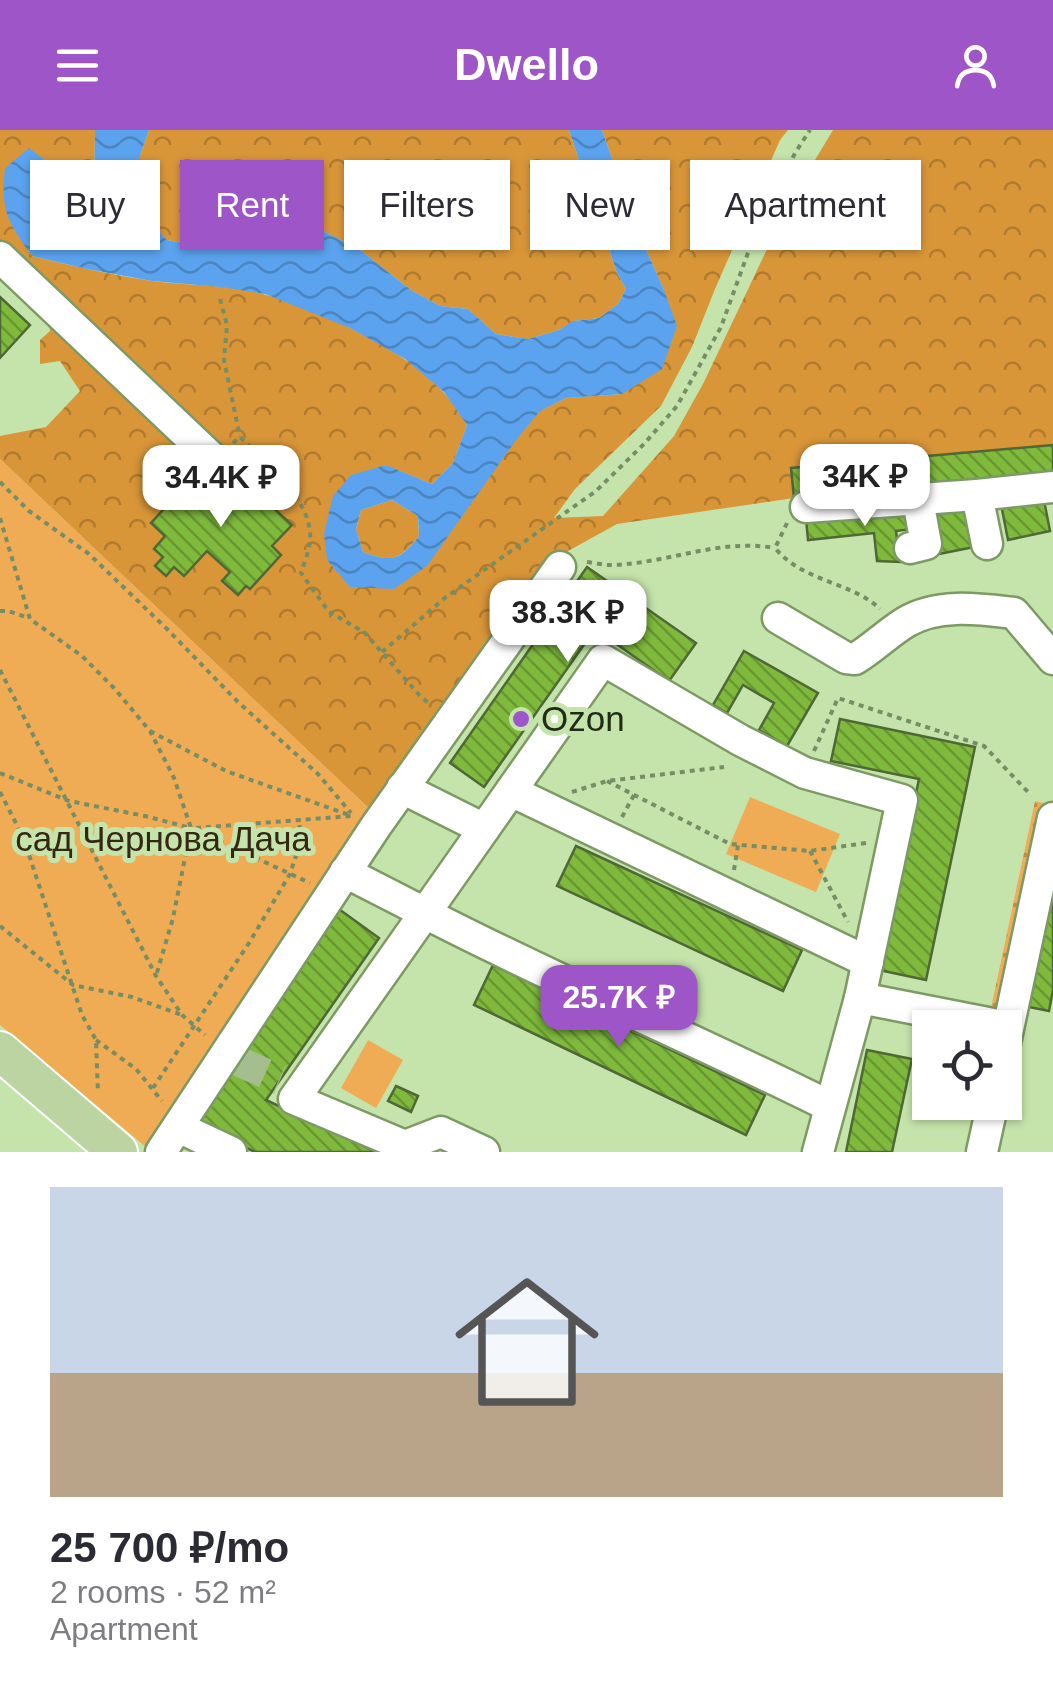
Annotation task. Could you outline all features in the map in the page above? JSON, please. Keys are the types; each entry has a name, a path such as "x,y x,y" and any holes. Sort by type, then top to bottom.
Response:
{"main road":[{"path":"0,1051 118,1152"},
{"path":"0,1084 80,1152"}],"street":[{"path":"0,257 214,460"},
{"path":"797,513 1053,488"},
{"path":"977,495 987,544"},
{"path":"910,548 926,544 918,500"},
{"path":"231,1152 170,1140 232,1058 338,882 560,567"},
{"path":"778,618 855,659 925,613 984,610 1014,614 1053,659"},
{"path":"484,1152 441,1132 405,1146 294,1099 290,1085 426,913 484,829 524,797 603,660 804,773 902,800 860,998 818,1152"},
{"path":"402,788 484,829"},
{"path":"524,797 871,950"},
{"path":"1012,1010 1053,818"},
{"path":"338,882 426,913 506,955 829,1106"},
{"path":"860,998 912,1011"},
{"path":"982,1152 988,1120"}],"path":[{"path":"382,652 446,597 596,492 677,406 721,327 753,239 810,130"},
{"path":"220,300 228,325 224,360 240,437 301,502 311,538 301,573 329,612 364,632 421,697 450,720"},
{"path":"214,460 240,437"},
{"path":"0,482 30,512 89,554 238,702 318,774 354,816"},
{"path":"775,548 797,513"},
{"path":"0,518 30,619"},
{"path":"560,567 590,562 637,562 726,546 775,548 783,558 823,581 874,604 896,629"},
{"path":"0,611 8,610 30,619 82,656 150,730 174,778 191,828 174,918 156,976"},
{"path":"0,670 156,976 182,1015 232,1058"},
{"path":"804,773 838,698 984,746 1028,792"},
{"path":"150,730 226,771 354,816"},
{"path":"524,797 607,781 724,767"},
{"path":"0,772 68,801 191,828 290,874 338,882"},
{"path":"607,781 730,844 810,851 834,848"},
{"path":"0,792 22,837 82,1015 96,1040 136,1069 153,1088 170,1140"},
{"path":"191,828 354,816"},
{"path":"153,1088 290,874 301,841 299,818"},
{"path":"736,858 738,845"},
{"path":"810,851 841,913 871,950"},
{"path":"0,926 73,986 132,997 182,1015"},
{"path":"96,1040 99,1106"}],"green space":[{"path":"0,130 95,130 95,160 45,160 28,149 32,256 137,279 266,295 362,334 429,378 467,425 453,463 432,484 385,465 324,533 393,589 539,411 566,398 622,394 664,290 646,250 670,250 670,160 613,160 602,130 788,130 771,160 690,160 690,250 732,250 692,347 661,406 575,489 554,518 603,516 674,436 767,250 921,250 921,160 815,160 833,130 1053,130 1053,445 792,467 794,498 617,524 550,561 377,816 0,459 0,436 46,427 80,391 60,361 40,364 40,340 50,331 48,313 34,270 0,241"},
{"path":"149,130 569,130 579,160 530,160 530,250 609,250 626,289 618,304 599,318 574,321 528,339 496,334 468,309 440,306 411,290 360,250 510,250 510,160 344,160 344,242 324,232 324,160 180,160 180,243 167,240 160,232 160,160 140,160"},
{"name":"сад Чернова Дача","path":"0,459 377,816 147,1148 0,1025"},
{"path":"392,500 418,516 419,536 395,557 363,552 356,529 361,510"},
{"path":"750,797 840,834 816,892 726,854"},
{"path":"1035,801 1044,803 1001,1010 991,1010"},
{"path":"368,1040 403,1060 376,1108 341,1088"}],"water":[{"path":"95,130 149,130 140,160 95,160"},
{"path":"569,130 602,130 613,160 579,160"},
{"path":"29,148 45,160 30,160 30,250 160,250 160,232 167,240 180,243 180,250 324,250 324,232 344,242 344,250 360,250 411,290 440,306 468,309 496,334 528,339 559,330 573,321 599,318 618,304 626,289 609,250 646,250 677,326 662,369 622,394 566,398 540,411 427,566 394,589 350,587 327,560 324,533 333,496 351,475 386,465 432,484 453,463 467,425 444,392 405,359 350,328 265,294 152,281 32,256 8,215 4,195 5,168","holes":["392,500 418,516 419,536 395,557 363,552 356,529 361,510"]}],"building":[{"path":"0,297 30,325 0,358"},
{"path":"1053,445 1053,475 794,498 791,468"},
{"path":"244,463 253,471 243,480 292,525 272,546 281,555 250,589 246,586 238,595 222,581 230,572 207,551 184,576 174,567 166,576 155,566 163,557 154,549 165,536 151,523 195,475 215,494"},
{"path":"1043,495 1050,531 1008,540 1001,504"},
{"path":"969,498 979,546 939,554 929,507"},
{"path":"909,508 912,529 896,531 900,562 877,561 874,533 808,540 806,519"},
{"path":"587,567 696,643 669,681 595,629 484,787 450,763"},
{"path":"744,651 818,693 787,746 759,730 774,703 743,685 727,713 713,705"},
{"path":"840,719 975,747 926,980 879,970 919,779 831,761"},
{"path":"576,846 802,950 783,991 557,886"},
{"path":"1053,894 1053,990 1049,1011 1029,1007"},
{"path":"336,907 379,938 266,1100 376,1152 255,1152 197,1125"},
{"path":"493,965 765,1095 746,1135 474,1005"},
{"path":"867,1050 912,1059 892,1152 846,1152"},
{"path":"396,1086 418,1096 411,1112 388,1101"}],"tunnel":[{"path":"238,1061 280,1080"}],"place":[{"name":"Ozon","path":"521,719"}]}
